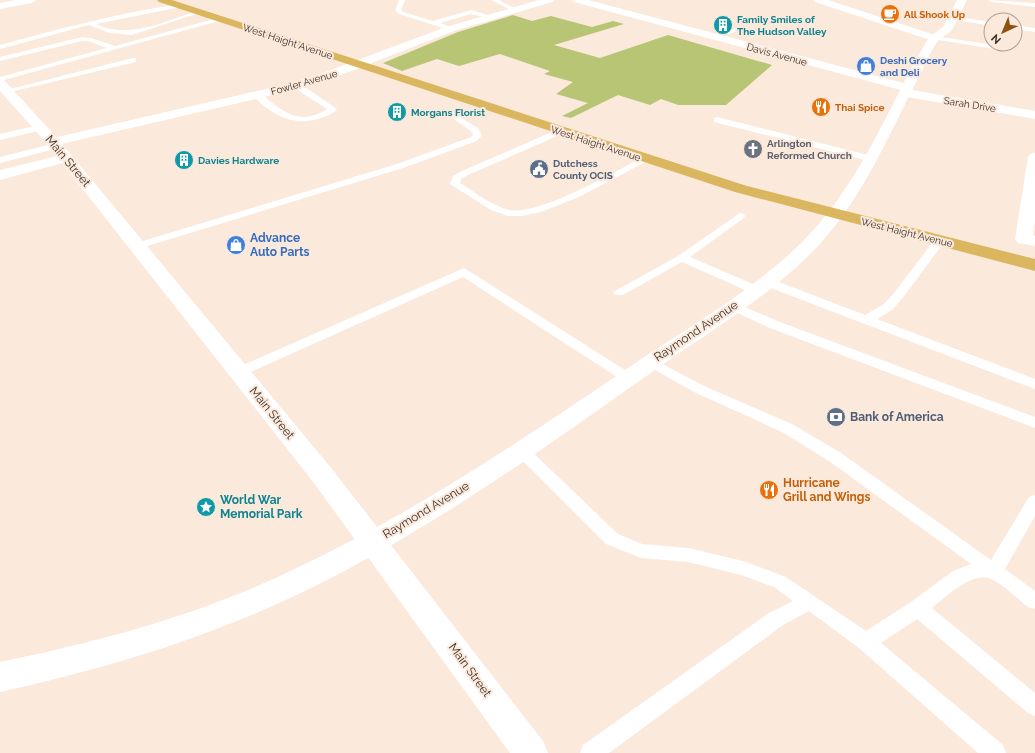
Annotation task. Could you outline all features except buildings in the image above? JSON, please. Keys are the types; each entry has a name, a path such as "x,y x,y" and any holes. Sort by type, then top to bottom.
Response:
{"highway":[{"name":"West Haight Avenue","path":"162,0 741,189 1035,265"}],"street":[{"path":"0,6 32,0"},
{"name":"Fowler Avenue","path":"0,175 58,149 296,85 452,29 491,16 549,0"},
{"name":"Davis Avenue","path":"577,0 906,91"},
{"path":"818,0 934,38"},
{"name":"Raymond Avenue","path":"0,677 58,665 110,651 212,616 276,590 374,542 437,505 521,450 762,286 811,244 835,214 869,158 934,38 945,32 962,0"},
{"path":"932,26 930,30 934,38"},
{"name":"Main Street","path":"1,84 58,149 137,246 374,542 531,753"},
{"name":"Sarah Drive","path":"906,91 1035,115"},
{"path":"1030,240 1035,157"}],"lane":[{"path":"402,0 398,11 401,13 452,29"},
{"path":"494,0 515,10"},
{"path":"991,0 1035,5"},
{"path":"0,47 90,23 140,12 179,6"},
{"path":"90,23 112,32 121,34 132,33 199,12"},
{"path":"432,23 471,12 491,16"},
{"path":"953,18 983,23"},
{"path":"1,84 115,48 221,19"},
{"path":"1023,28 1035,30"},
{"path":"728,32 740,32"},
{"path":"934,38 983,45"},
{"path":"0,59 82,39 89,39 115,48"},
{"path":"1,84 133,60"},
{"path":"257,95 291,120 302,121 327,114 333,109 296,85"},
{"path":"137,246 400,166 474,139 478,135 475,130 455,117"},
{"path":"718,120 869,158"},
{"path":"0,137 39,128"},
{"path":"561,131 466,172 456,178 455,184 509,213 526,213 577,194 646,159"},
{"path":"0,160 58,149"},
{"path":"619,292 682,258 740,216"},
{"path":"866,320 888,307 939,241"},
{"path":"682,258 866,320 1035,384"},
{"path":"239,372 464,272 628,378"},
{"path":"733,306 775,325 914,376 1035,423"},
{"path":"650,362 699,389 787,428 835,457 1035,601"},
{"path":"521,450 612,539 641,551 688,555 742,568 780,582 831,616 866,642 994,753"},
{"path":"994,571 1035,501"},
{"path":"866,642 918,608 965,573 973,570 994,571"},
{"path":"591,753 776,619 809,602"},
{"path":"918,608 1035,706"}],"green space":[{"path":"513,15 532,21 551,16 592,27 613,21 624,24 554,45 600,58 668,35 772,65 726,105 678,105 661,99 650,105 618,95 571,118 562,116 588,103 556,94 573,82 544,74 550,71 500,54 459,66 437,59 402,71 383,63 458,32"}],"place":[{"name":"All Shook Up","path":"890,14"},
{"name":"Family Smiles of The Hudson Valley","path":"723,25"},
{"name":"Deshi Grocery and Deli","path":"866,66"},
{"name":"Thai Spice","path":"821,107"},
{"name":"Morgans Florist","path":"397,112"},
{"name":"Arlington Reformed Church","path":"753,149"},
{"name":"Davies Hardware","path":"184,160"},
{"name":"Dutchess County OCIS","path":"539,169"},
{"name":"Advance Auto Parts","path":"236,245"},
{"name":"Bank of America","path":"836,417"},
{"name":"Hurricane Grill and Wings","path":"769,490"},
{"name":"World War Memorial Park","path":"206,507"}]}
